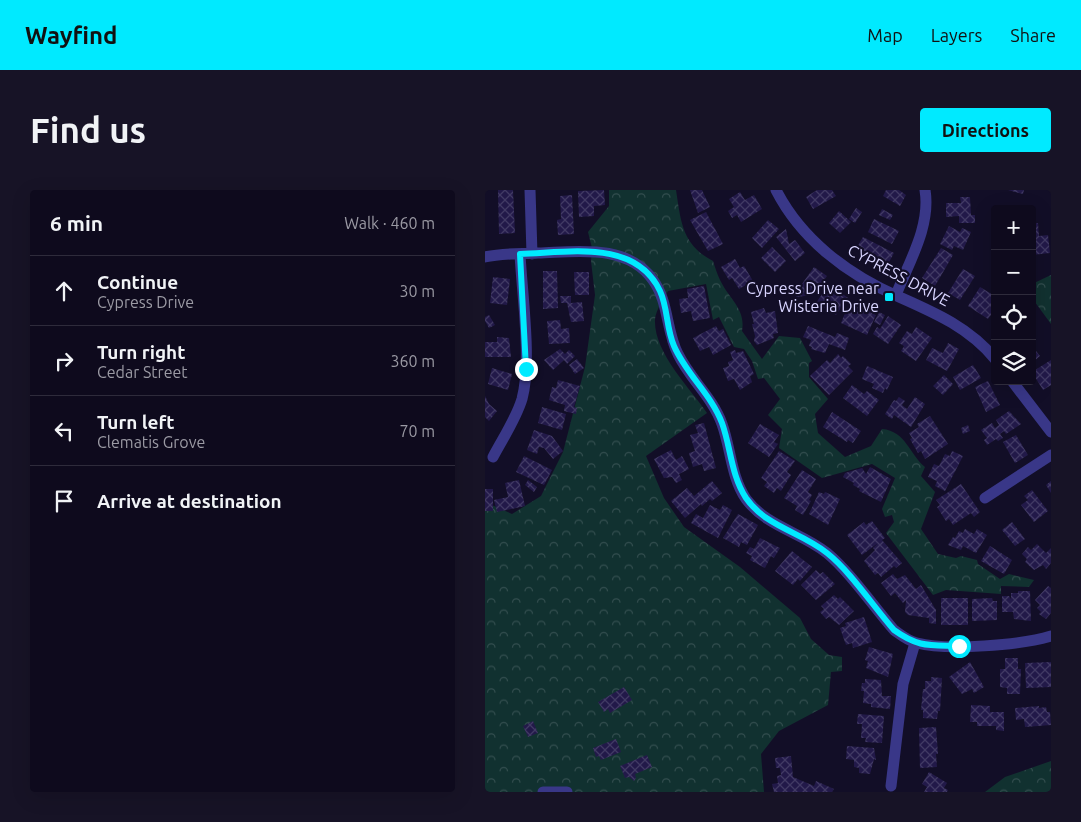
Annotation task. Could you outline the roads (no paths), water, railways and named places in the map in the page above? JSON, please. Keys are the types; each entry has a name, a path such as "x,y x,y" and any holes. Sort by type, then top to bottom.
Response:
{"street":[{"path":"530,190 532,254"},
{"name":"CYPRESS DRIVE","path":"776,190 791,215 822,250 857,275 945,317 972,336 991,355"},
{"path":"896,295 924,225 927,204 925,190"},
{"path":"485,258 520,254 592,251 609,253 624,258 646,271 660,291 670,336 679,356 710,400 721,422 733,470 747,500 771,522 811,542 827,553 894,630 915,643 959,646 1037,641 1051,636"},
{"path":"493,457 516,414 524,385 525,356 520,254"},
{"path":"1015,385 1051,432"},
{"path":"985,498 1051,455"},
{"path":"891,786 903,684 915,643"},
{"path":"543,792 567,792"}],"place":[{"name":"Cypress Drive near Wisteria Drive","path":"889,297"}]}
